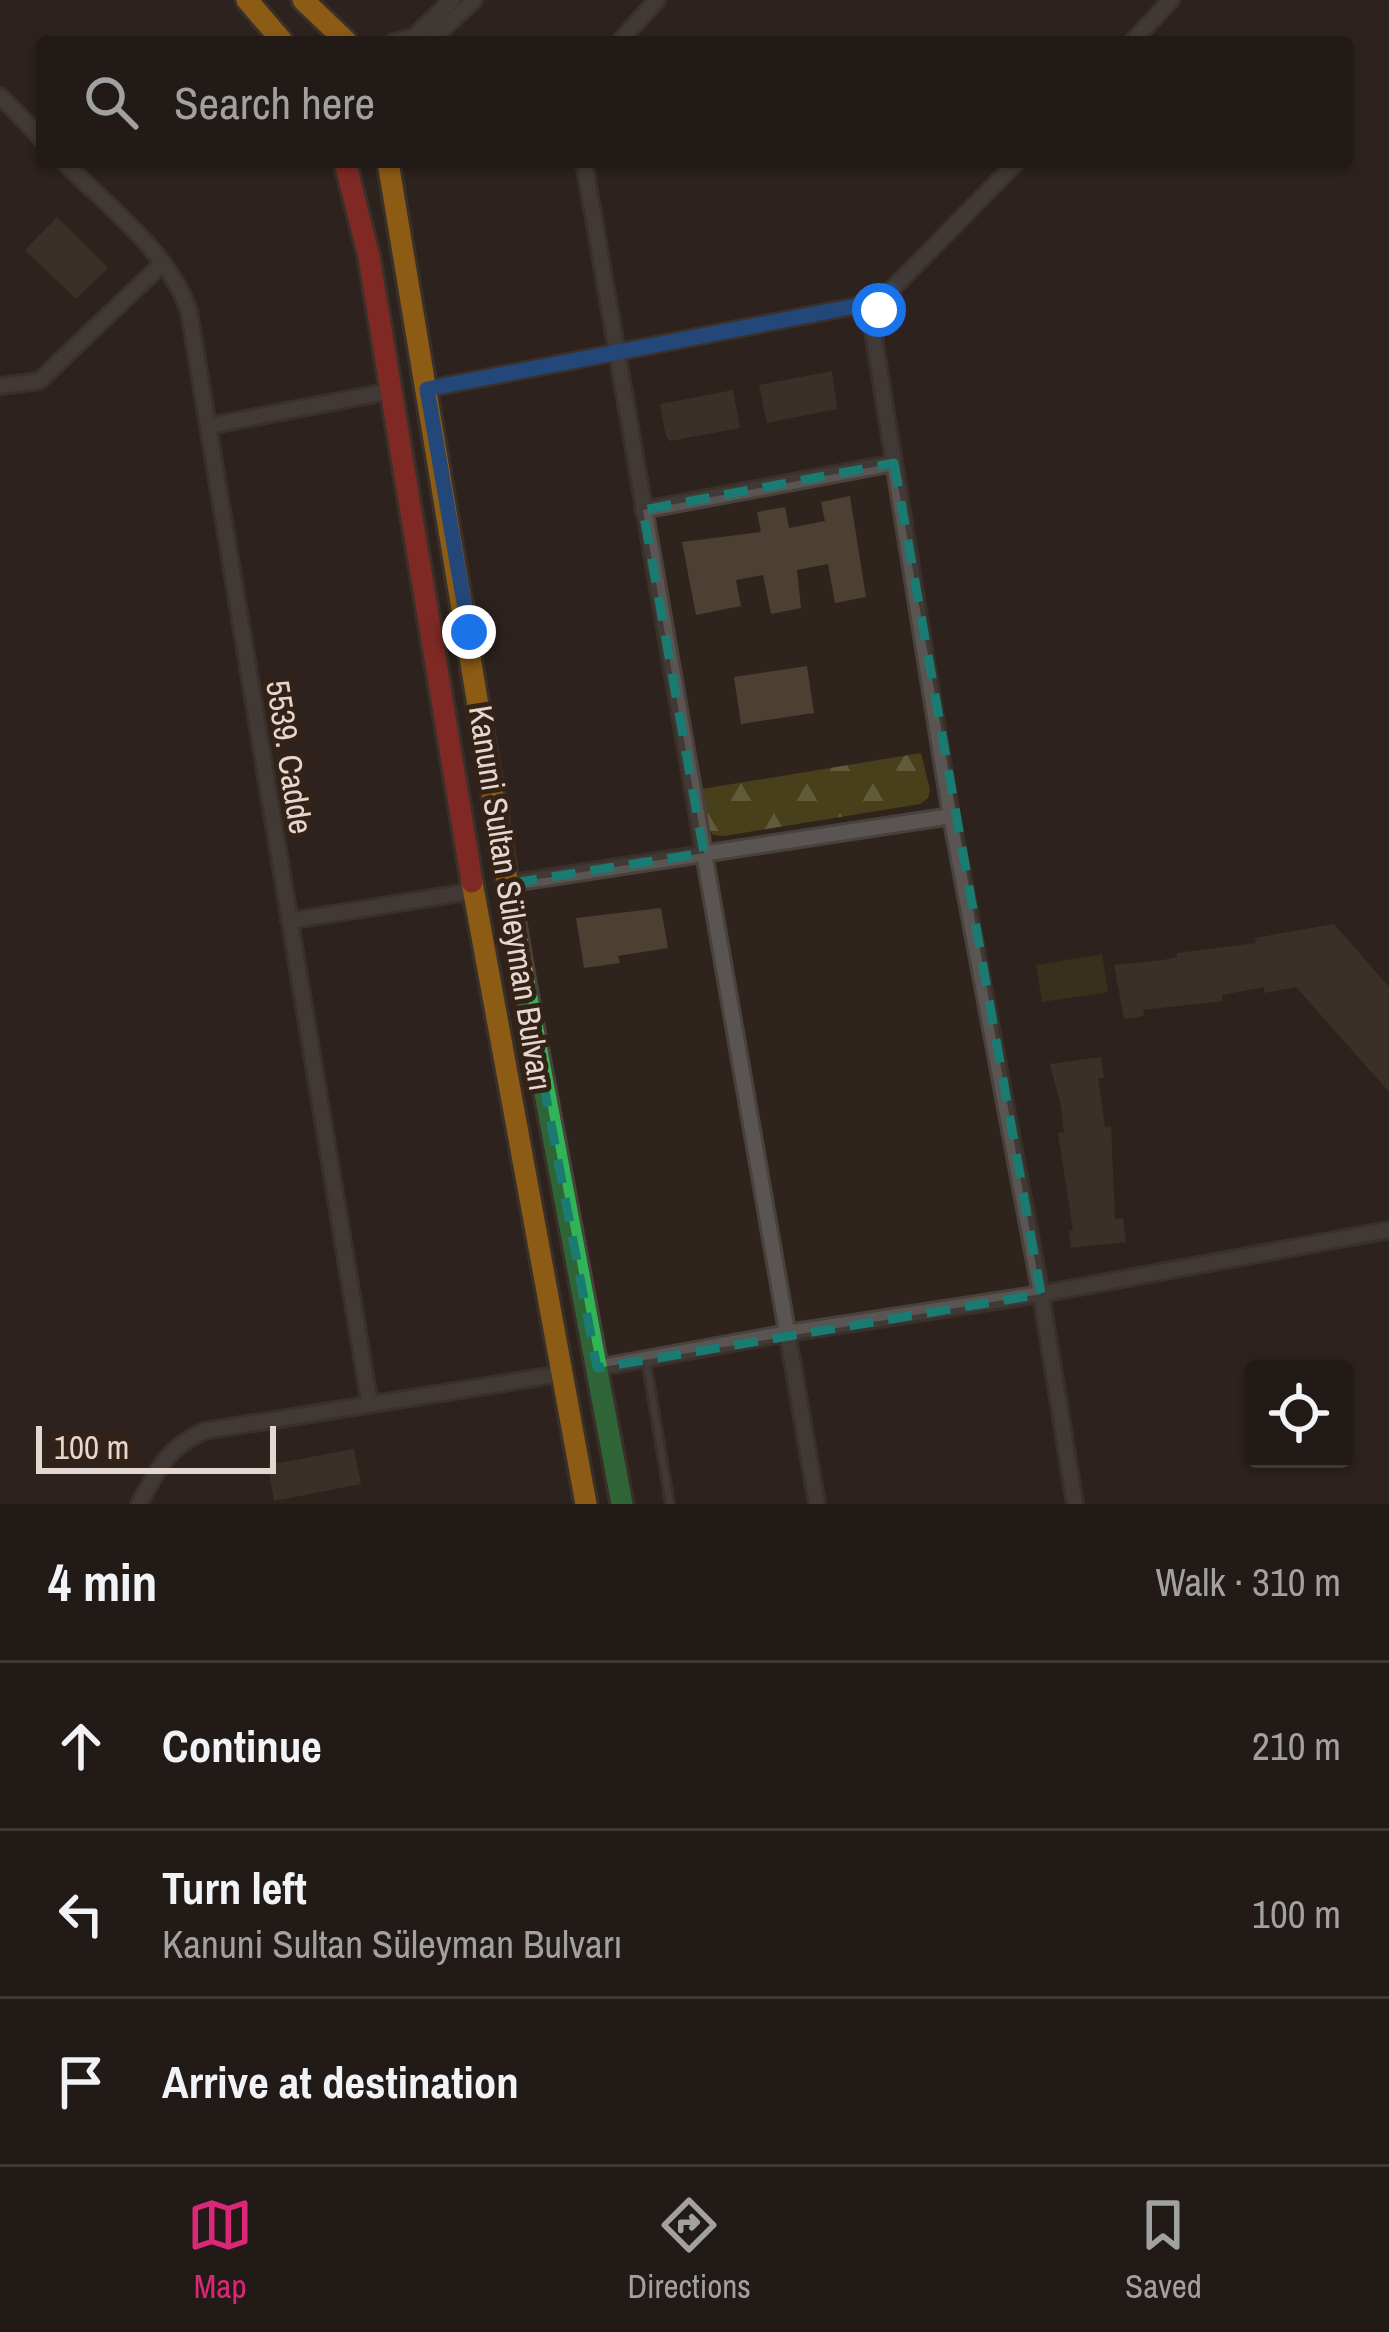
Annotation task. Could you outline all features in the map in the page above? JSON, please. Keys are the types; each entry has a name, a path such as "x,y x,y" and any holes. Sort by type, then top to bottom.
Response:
{"main road":[{"path":"247,0 278,36"},
{"path":"303,0 341,36"},
{"name":"Kanuni Sultan Süleyman Bulvarı","path":"347,168 363,229 473,891 586,1504"},
{"name":"Kanuni Sultan Süleyman Bulvarı","path":"389,168 506,884 622,1504"}],"street":[{"path":"415,36 452,0"},
{"path":"435,36 474,0"},
{"path":"624,36 657,0"},
{"path":"1138,36 1171,0"},
{"path":"0,96 36,133"},
{"name":"5539. Cadde","path":"70,168 163,263 189,311 370,1405"},
{"path":"585,168 818,1504"},
{"path":"1011,168 891,290 873,332 951,816 1041,1294 1075,1504"},
{"path":"0,386 39,381 163,263"},
{"path":"427,389 856,306 891,290"},
{"path":"208,426 392,392"},
{"path":"643,510 894,463"},
{"path":"506,884 951,816"},
{"path":"290,921 473,891"},
{"path":"597,1368 1389,1230"},
{"path":"139,1504 179,1443 204,1431 561,1374"}],"lane":[{"path":"646,1359 670,1504"}],"highlighted area":[{"path":"894,463 1041,1294 597,1368 506,884 704,853 643,510"}],"green space":[{"path":"921,753 930,790 920,804 724,836 713,835 707,826 702,789"},
{"path":"1102,954 1108,992 1042,1002 1036,965"}],"building":[{"path":"57,217 108,268 76,299 25,250"},
{"path":"832,371 837,409 767,423 759,385"},
{"path":"733,390 740,428 670,441 666,437 660,404"},
{"path":"850,496 866,597 835,603 828,564 797,570 801,608 771,614 763,575 736,580 741,606 696,615 682,542 761,532 757,512 785,507 789,528 825,521 821,502"},
{"path":"807,666 814,713 741,724 734,677"},
{"path":"661,908 668,948 618,956 620,963 584,968 576,918"},
{"path":"1334,924 1389,987 1389,1092 1296,987 1264,993 1264,987 1222,995 1223,1001 1143,1010 1144,1016 1124,1019 1114,965 1256,943 1255,938"},
{"path":"1101,1057 1104,1078 1098,1078 1105,1127 1111,1126 1115,1219 1123,1218 1126,1242 1071,1248 1069,1231 1073,1231 1058,1133 1064,1132 1050,1064"},
{"path":"354,1449 361,1484 274,1501 268,1465"}],"traffic: fast":[{"path":"522,971 622,1504"}],"traffic: slow":[{"path":"247,0 278,36"},
{"path":"303,0 341,36"},
{"path":"389,168 522,971"},
{"path":"472,882 586,1504"}],"traffic: jam":[{"path":"347,168 369,257 472,882"}],"route":[{"path":"469,632 427,389 856,306 891,290 879,310"}]}
